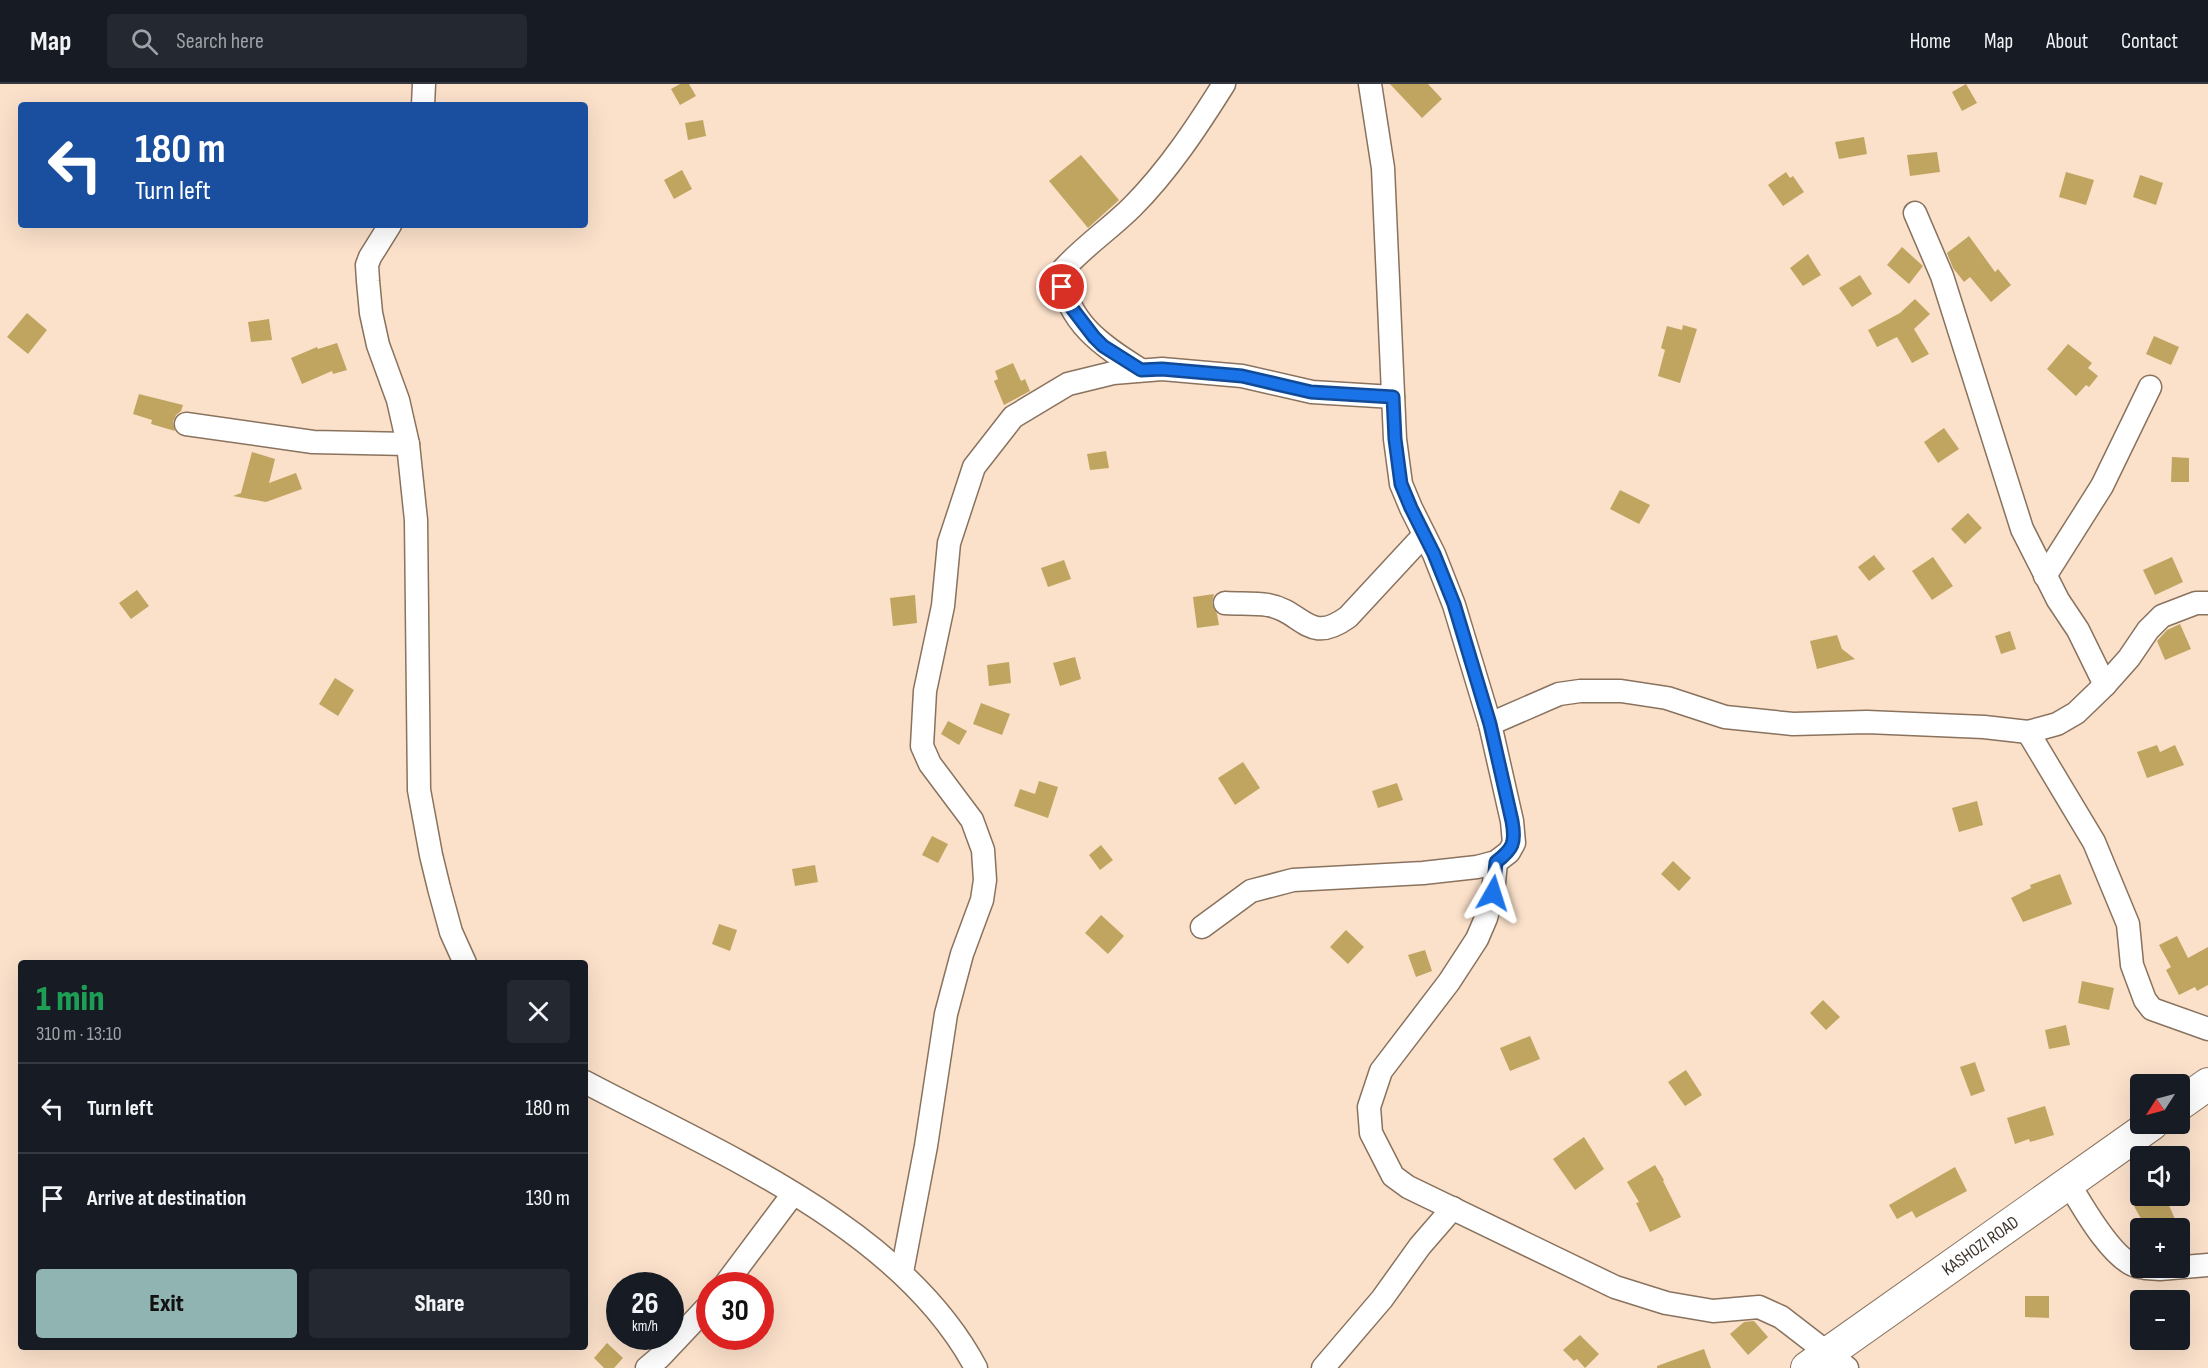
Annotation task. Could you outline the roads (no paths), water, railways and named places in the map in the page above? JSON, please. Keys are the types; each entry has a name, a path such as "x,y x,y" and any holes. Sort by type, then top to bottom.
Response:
{"main road":[{"path":"2190,1097 2208,1084"},
{"name":"KASHOZI ROAD","path":"1827,1363 2068,1182 2138,1134"}],"street":[{"path":"423,102 424,84"},
{"path":"1141,370 1103,346 1094,337 1068,303 1060,273 1072,260 1100,238 1154,183 1189,137 1224,84"},
{"path":"1203,927 1251,891 1293,880 1423,873 1496,862 1509,852 1514,843 1515,833 1490,724 1454,604 1401,484 1395,439 1383,168 1370,84"},
{"path":"1915,213 1942,276 2022,529 2058,600 2078,630 2105,685"},
{"path":"388,228 367,265 371,313 378,345 398,400 408,444 416,520 419,790 431,855 451,932 463,960"},
{"path":"902,1272 926,1146 946,1014 962,954 982,900 985,880 983,850 972,820 930,764 922,746 925,691 943,606 949,543 974,467 1013,417 1068,384 1113,373 1162,369 1242,376 1311,392 1393,397"},
{"path":"2045,576 2102,486 2150,387"},
{"path":"186,424 313,442 408,444"},
{"path":"1226,603 1269,605 1315,628 1334,627 1348,617 1424,535"},
{"path":"1490,724 1559,694 1580,691 1621,691 1667,698 1725,717 1793,724 1867,722 1984,727 2028,732 2057,724 2076,713 2129,658 2148,630 2162,616 2196,603 2208,603"},
{"path":"2028,732 2094,842 2128,924 2132,964 2145,1000 2152,1009 2208,1029"},
{"path":"1496,862 1493,893 1477,939 1449,982 1381,1071 1369,1107 1371,1132 1394,1176 1408,1187 1615,1287 1666,1303 1713,1311 1759,1307 1781,1317 1805,1334 1827,1363"},
{"path":"588,1084 726,1154 844,1227 902,1272 939,1313 976,1368"},
{"path":"2068,1182 2112,1248 2130,1262"},
{"path":"734,1272 793,1194"},
{"path":"1323,1368 1382,1299 1420,1246 1453,1208"},
{"path":"2190,1266 2208,1265"},
{"path":"647,1368 696,1319"}]}
